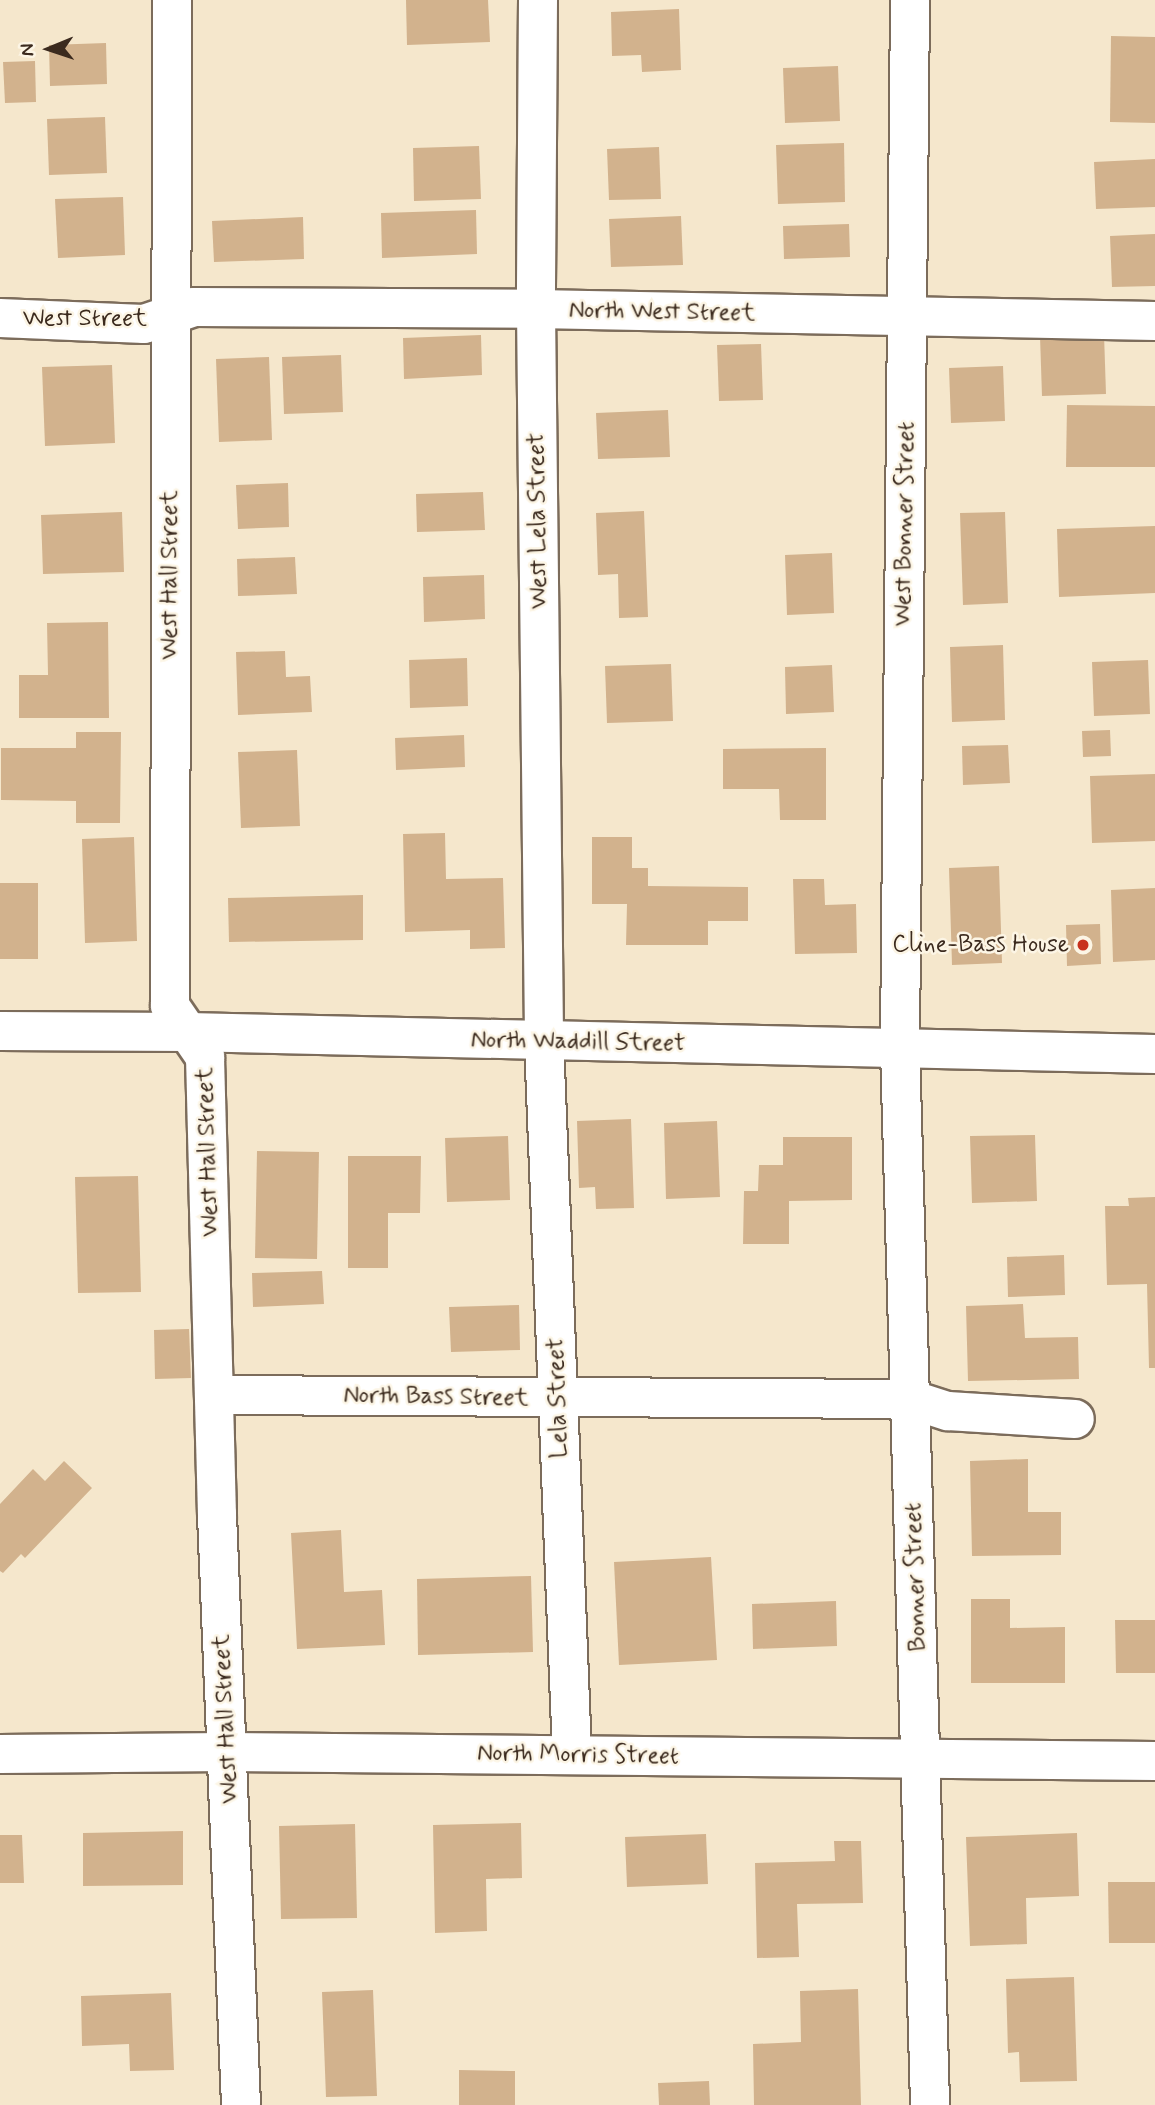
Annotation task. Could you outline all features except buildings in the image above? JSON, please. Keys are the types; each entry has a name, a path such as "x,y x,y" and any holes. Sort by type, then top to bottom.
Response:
{"street":[{"name":"West Hall Street","path":"172,0 170,1006 205,1057 217,1515 241,2105"},
{"name":"West Lela Street","path":"538,0 536,309 544,1041"},
{"name":"West Bonner Street","path":"900,1049 910,0"},
{"name":"North West Street","path":"170,316 194,307 536,309 1155,321"},
{"name":"West Street","path":"0,318 144,324 170,316"},
{"name":"North Waddill Street","path":"0,1031 188,1032 1155,1054"},
{"name":"Lela Street","path":"544,1041 572,1754"},
{"name":"Bonner Street","path":"900,1049 930,2105"},
{"name":"North Bass Street","path":"215,1395 910,1399 948,1412 1075,1419"},
{"name":"North Morris Street","path":"0,1754 572,1754 1155,1761"}],"place":[{"name":"Cline-Bass House","path":"1083,945"}]}
